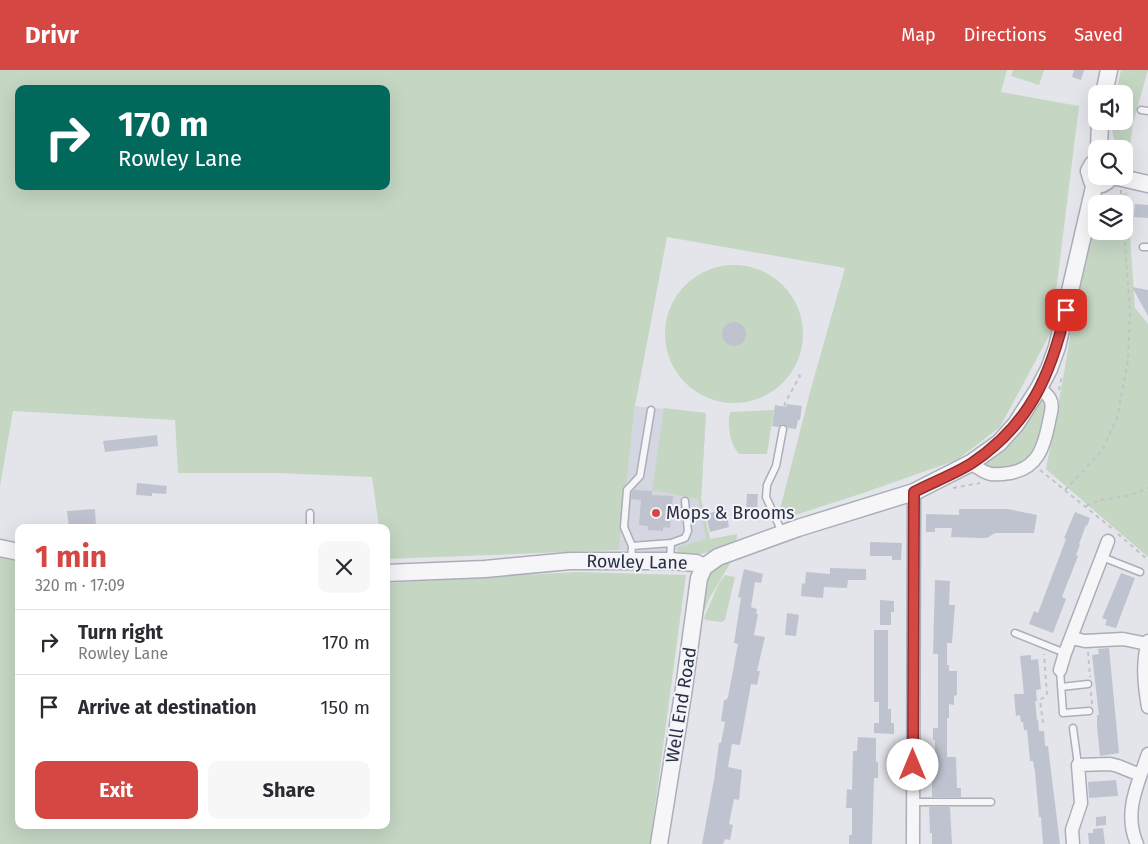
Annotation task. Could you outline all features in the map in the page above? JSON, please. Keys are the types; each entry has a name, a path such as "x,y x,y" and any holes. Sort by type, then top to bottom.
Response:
{"street":[{"path":"1106,85 1109,70"},
{"path":"1133,182 1148,184"},
{"name":"Rowley Lane","path":"390,573 485,569 632,553 670,561 696,563 704,567 718,557 783,533 914,492 971,464 999,443 1016,424 1040,388 1057,347 1104,185"},
{"path":"971,464 985,473 994,475 1018,471 1029,466 1037,458 1046,438 1052,408 1050,399 1040,388"},
{"path":"912,844 914,492"},
{"path":"1060,670 1108,541"},
{"path":"0,548 15,551"},
{"name":"Well End Road","path":"659,844 684,688 699,578 704,567"},
{"path":"1071,638 1085,641 1123,639 1148,642 1144,675 1148,706"},
{"path":"1137,844 1131,814 1135,790 1148,754"},
{"path":"1073,844 1072,830 1081,803 1078,765 1110,764 1140,775"}],"lane":[{"path":"651,410 640,476 627,490 624,526 632,553 685,538 688,531 685,501"},
{"path":"782,429 776,466 767,486 766,497 783,533"},
{"path":"310,513 310,524"},
{"path":"670,561 671,543"},
{"path":"1102,558 1140,572"},
{"path":"1015,632 1065,653"},
{"path":"1060,670 1063,713 1089,711"},
{"path":"1061,687 1088,684"},
{"path":"1073,728 1078,765"},
{"path":"913,802 991,802"}],"path":[{"path":"1065,490 1102,451 1117,418 1128,360 1130,311 1125,240"},
{"path":"782,429 785,403 800,376 796,373"},
{"path":"1036,472 1040,470 1148,560"},
{"path":"954,488 982,483"},
{"path":"1086,507 1100,500 1128,496 1148,488"},
{"path":"1043,723 1040,700 1047,695 1044,656 1047,645"}],"shaded area":[{"path":"635,406 706,413 701,499 710,538 678,547 676,551 664,553 619,550"}],"green space":[{"path":"0,70 1007,70 1001,92 1079,106 1051,332 1000,427 957,460 777,521 810,392 845,268 667,237 635,406 619,550 390,559 390,524 379,524 372,477 277,473 178,473 175,420 13,411 0,486"},
{"path":"1013,70 1044,70 1039,85 1011,76"},
{"path":"1121,70 1148,70 1133,123 1133,85 1118,85"},
{"path":"1112,130 1132,130 1131,140 1115,140"},
{"path":"1091,240 1130,240 1135,308 1148,324 1148,557 1046,469 1078,285"},
{"path":"734,265 748,266 760,270 772,276 783,285 792,296 798,308 802,320 802,348 798,360 792,372 783,383 772,392 760,398 748,402 734,403 720,402 708,398 696,392 685,383 676,372 670,360 666,348 665,334 666,320 670,308 676,296 685,285 696,276 708,270 720,266"},
{"path":"1041,400 1046,404 1046,408 1040,440 1033,455 1028,460 1014,466 993,470 985,466 986,460"},
{"path":"664,408 706,413 701,499 710,539 737,534 736,545 697,555 676,554 678,547 706,539 698,499 652,490"},
{"path":"774,410 767,454 739,454 733,445 730,434 730,412"},
{"path":"0,558 15,560 15,829 390,829 390,583 576,572 686,575 650,844 0,844"},
{"path":"729,559 731,562 709,599 702,617 706,575"},
{"path":"725,575 735,577 725,620 722,622 705,620 704,618 718,585"}],"building":[{"path":"1074,70 1084,70 1081,80 1072,77"},
{"path":"1135,204 1148,205 1148,218 1134,217"},
{"path":"1132,287 1148,290 1148,316"},
{"path":"734,322 743,325 746,334 743,343 734,346 725,343 722,334 725,325"},
{"path":"787,404 802,406 800,420 798,420 796,429 788,428 783,424 778,427 772,426 775,405 786,407"},
{"path":"157,435 158,446 105,452 103,441"},
{"path":"137,483 167,486 166,494 152,493 152,496 136,495"},
{"name":"Mops & Brooms","path":"634,490 652,491 652,495 673,496 670,528 663,527 663,531 648,530 648,526 639,525 641,500 631,499"},
{"path":"747,494 758,494 757,512 746,511"},
{"path":"95,509 96,524 69,524 67,511"},
{"path":"726,509 729,527 710,532 706,514"},
{"path":"959,509 1008,509 1037,515 1034,533 995,533 987,538 980,538 951,537 952,528 935,528 935,532 926,532 926,514 959,515"},
{"path":"1075,512 1090,518 1079,544 1076,555 1078,556 1062,597 1066,599 1053,633 1029,624 1034,611 1038,613"},
{"path":"870,542 902,543 901,560 892,560 892,556 870,556"},
{"path":"830,568 866,569 866,580 848,580 847,588 824,587 823,598 801,596 802,583 805,584 806,572 830,574"},
{"path":"744,569 763,574 761,583 755,582 751,607 757,609 756,614 758,614 754,635 765,637 757,671 760,671 757,685 751,684 740,745 732,744 728,767 742,770 739,800 734,799 729,824 733,825 730,840 725,839 723,844 702,844 719,743 721,743 725,722 721,721 724,700 728,697 738,644 734,643 741,598 738,597"},
{"path":"1121,573 1135,578 1116,628 1105,625 1107,620 1102,618"},
{"path":"935,580 950,581 949,605 955,605 952,643 947,643 947,665 949,665 949,671 957,671 957,695 954,696 954,705 949,704 947,757 956,757 957,788 961,788 961,797 932,797 932,782 929,782 929,770 933,770 933,757 935,757 933,728 938,728 938,654 933,654"},
{"path":"880,600 894,601 894,612 891,612 891,625 880,625"},
{"path":"787,613 799,615 796,636 785,635"},
{"path":"874,630 888,630 888,709 891,709 891,723 894,723 894,734 874,733 874,723 879,723 879,702 874,702"},
{"path":"1109,648 1119,753 1100,756 1097,727 1097,715 1099,715 1092,655 1099,654 1098,649"},
{"path":"1031,655 1031,660 1038,659 1041,689 1036,690 1037,720 1039,731 1044,731 1045,746 1048,746 1060,844 1043,844 1035,772 1033,761 1030,761 1027,730 1024,730 1020,715 1016,716 1014,694 1024,694 1020,656"},
{"path":"858,737 876,738 878,778 874,778 872,844 849,844 849,835 852,835 852,809 846,808 847,789 852,790 853,751 857,751"},
{"path":"1116,780 1118,796 1089,798 1088,782"},
{"path":"929,807 950,807 952,844 932,844"},
{"path":"1106,816 1106,825 1096,826 1096,817"},
{"path":"1103,828 1105,844 1089,844 1088,833 1093,833 1093,829"}],"place":[{"name":"Mops & Brooms","path":"656,513"}],"route":[{"path":"913,765 914,492 971,464 999,443 1016,424 1031,403 1049,369 1057,347 1066,310"}]}
